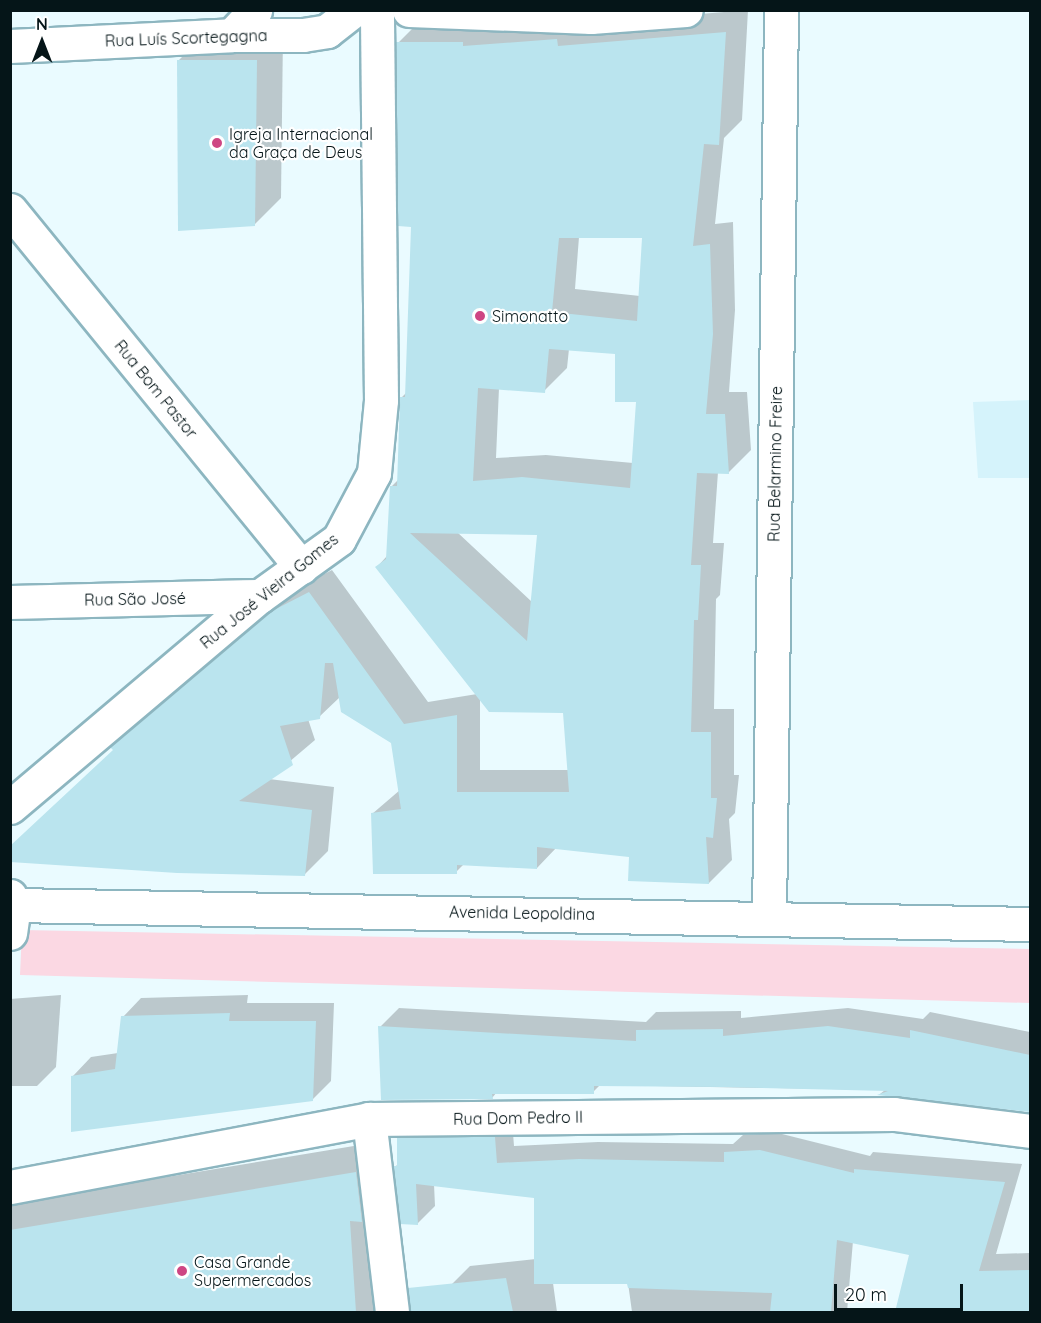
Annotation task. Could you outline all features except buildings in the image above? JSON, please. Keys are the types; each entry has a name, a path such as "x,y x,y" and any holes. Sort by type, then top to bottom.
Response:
{"street":[{"path":"232,34 255,10"},
{"name":"Rua Luís Scortegagna","path":"10,46 232,34 303,35 327,31 354,10"},
{"name":"Rua José Vieira Gomes","path":"10,807 260,596 339,539 374,473 381,400 377,10"},
{"path":"409,10 591,17 686,10"},
{"name":"Rua Belarmino Freire","path":"770,917 782,10"},
{"name":"Rua Bom Pastor","path":"10,210 301,567"},
{"name":"Rua São José","path":"10,602 260,596"},
{"name":"Avenida Leopoldina","path":"12,911 770,917 1030,924"},
{"name":"Rua Dom Pedro II","path":"10,1187 369,1119 894,1114 1030,1131"},
{"path":"369,1119 392,1312"}],"shaded area":[{"path":"1030,400 1030,478 978,478 973,402"},
{"path":"22,930 1030,949 1030,1003 20,975"}],"place":[{"name":"Igreja Internacional da Graça de Deus","path":"217,143"},
{"name":"Simonatto","path":"480,316"},
{"name":"Casa Grande Supermercados","path":"182,1271"}]}
